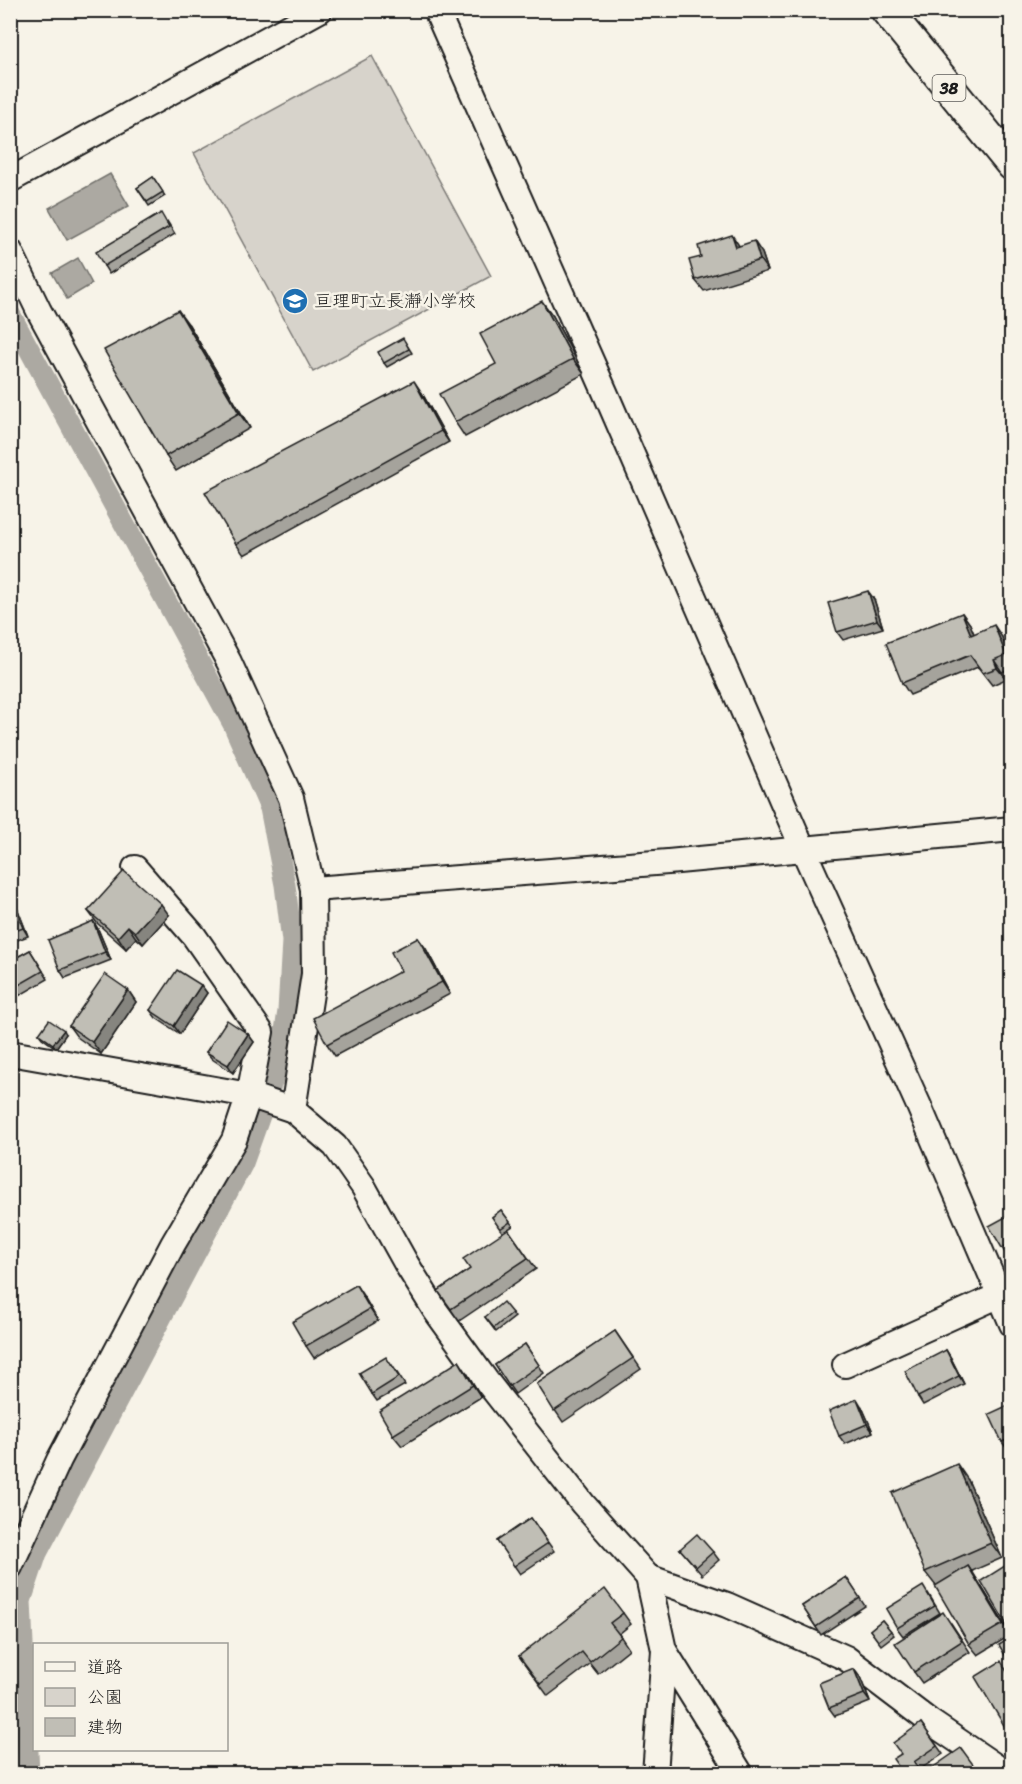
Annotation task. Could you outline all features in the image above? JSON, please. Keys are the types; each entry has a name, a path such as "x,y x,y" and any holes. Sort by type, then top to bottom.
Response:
{"main road":[{"name":"38","path":"893,13 1011,165"}],"street":[{"path":"10,180 320,10"},
{"path":"436,10 610,403 803,849 920,1106 1011,1324"},
{"path":"10,251 39,311 229,662 291,798 313,889 314,974 293,1110"},
{"path":"313,889 446,881 1011,829"},
{"path":"10,1567 86,1409 173,1244 234,1140 249,1095 261,1032 194,936 135,868"},
{"path":"10,1053 249,1095 293,1110 335,1146 363,1186 424,1292 468,1356 583,1504 648,1577 728,1605 846,1658 929,1721 1007,1773"},
{"path":"845,1365 1000,1295"},
{"path":"648,1577 664,1650 655,1773"},
{"path":"664,1650 741,1773"}],"green space":[{"path":"372,56 491,276 313,372 194,153"}],"shaded area":[{"path":"110,174 129,206 67,240 49,208"},
{"path":"78,258 92,284 67,299 52,273"}],"building":[{"path":"153,177 163,192 147,202 137,188"},
{"path":"161,213 169,227 104,266 96,252"},
{"path":"732,235 736,247 754,241 760,260 695,280 689,260 701,257 698,246"},
{"path":"542,301 573,359 455,422 439,394 496,364 480,334"},
{"path":"178,310 239,413 166,456 104,350"},
{"path":"403,338 409,349 384,363 378,352"},
{"path":"414,381 441,431 236,544 205,492"},
{"path":"868,591 877,620 837,632 828,603"},
{"path":"962,613 971,635 994,625 1006,655 994,660 997,668 983,673 970,655 902,683 886,643"},
{"path":"124,871 161,904 135,932 128,926 118,937 88,911"},
{"path":"12,902 23,928 10,933 10,903"},
{"path":"93,921 105,952 60,970 48,940"},
{"path":"418,938 442,982 327,1044 313,1018 401,971 391,952"},
{"path":"30,950 43,971 10,990 10,961"},
{"path":"177,970 201,985 174,1026 150,1010"},
{"path":"105,974 128,990 92,1042 69,1026"},
{"path":"49,1020 64,1030 53,1044 39,1034"},
{"path":"227,1020 248,1034 228,1065 206,1052"},
{"path":"501,1210 510,1222 500,1229 492,1217"},
{"path":"1011,1214 1011,1242 1002,1248 989,1226"},
{"path":"508,1229 528,1258 451,1309 438,1291 470,1269 463,1259"},
{"path":"356,1285 370,1309 306,1346 292,1322"},
{"path":"503,1302 512,1313 494,1328 485,1317"},
{"path":"615,1331 633,1358 554,1411 537,1384"},
{"path":"525,1344 539,1365 509,1386 495,1365"},
{"path":"946,1350 959,1376 918,1397 905,1371"},
{"path":"386,1357 399,1377 372,1394 359,1373"},
{"path":"459,1361 473,1385 393,1435 379,1411"},
{"path":"857,1399 867,1424 839,1436 829,1411"},
{"path":"1011,1404 1011,1438 1002,1442 989,1414"},
{"path":"957,1464 991,1543 925,1572 892,1493"},
{"path":"531,1518 548,1543 514,1566 497,1541"},
{"path":"697,1534 713,1552 696,1567 680,1549"},
{"path":"1011,1562 1011,1632 981,1581"},
{"path":"968,1566 1003,1624 969,1644 935,1586"},
{"path":"846,1577 860,1598 816,1627 802,1606"},
{"path":"923,1586 935,1606 897,1628 886,1609"},
{"path":"605,1589 623,1613 610,1623 621,1637 590,1662 582,1652 540,1684 519,1656"},
{"path":"943,1612 962,1641 914,1672 895,1643"},
{"path":"882,1620 891,1631 878,1641 870,1630"},
{"path":"1011,1638 1011,1665 999,1645"},
{"path":"1001,1661 1011,1679 1011,1737 975,1677"},
{"path":"854,1669 864,1694 829,1708 819,1683"},
{"path":"921,1723 937,1746 914,1762 917,1767 908,1773 903,1773 893,1759 901,1754 893,1743"},
{"path":"961,1748 977,1770 972,1773 925,1773"}],"waterway":[{"path":"10,314 233,724 270,808 285,885 292,941 288,1011 281,1057 243,1163 37,1553 21,1601 29,1774"}],"place":[{"name":"亘理町立長瀞小学校","path":"295,301"}]}
